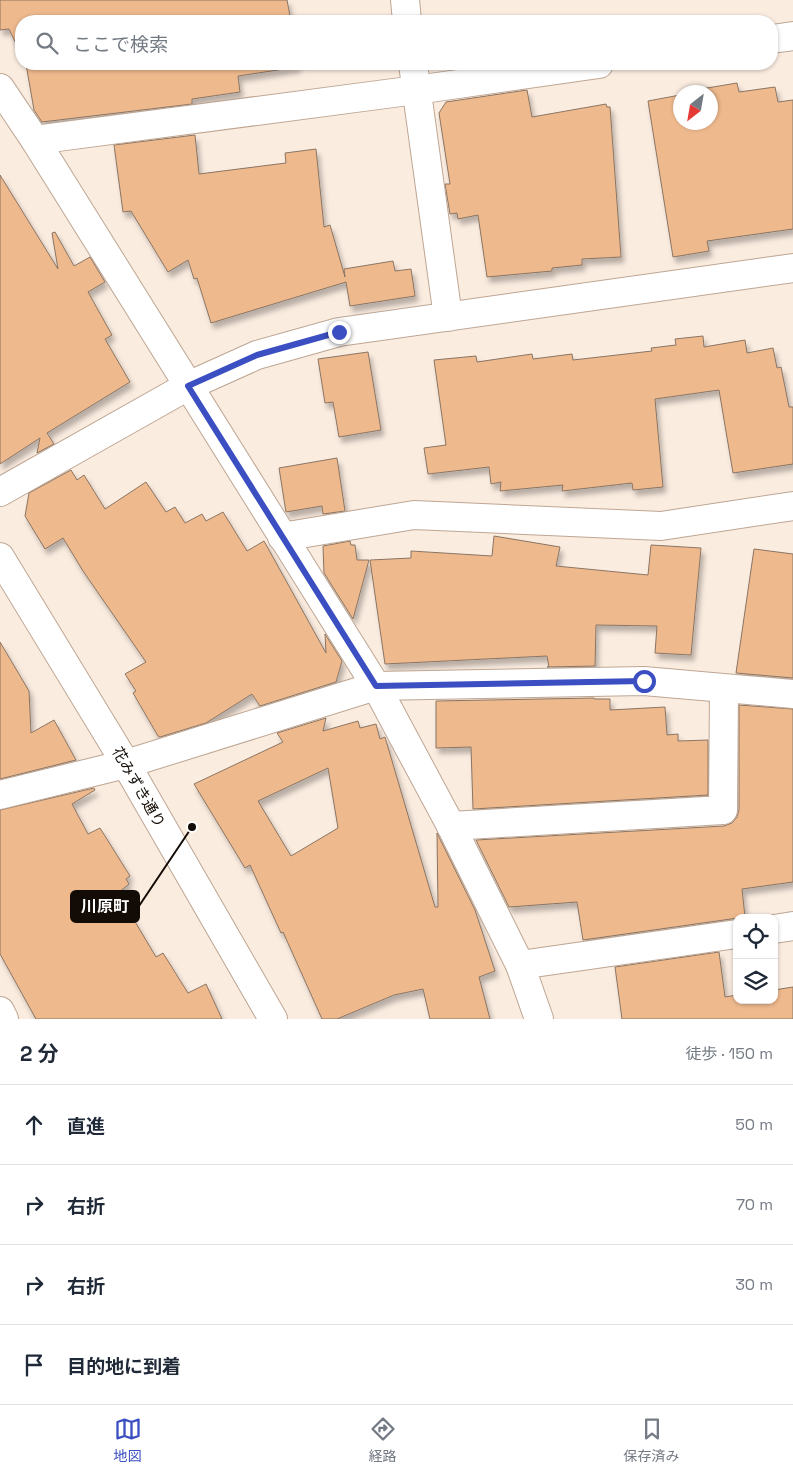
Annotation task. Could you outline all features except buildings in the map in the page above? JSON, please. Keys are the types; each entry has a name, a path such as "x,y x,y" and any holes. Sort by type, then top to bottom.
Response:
{"street":[{"path":"404,0 406,15"},
{"path":"778,38 793,36"},
{"path":"414,70 448,317"},
{"path":"35,140 557,70"},
{"path":"0,88 35,140 376,686 451,826 520,965 539,1019"},
{"path":"0,492 188,386 257,355 339,332 793,268"},
{"path":"282,537 414,515 661,526 793,506"},
{"name":"花みずき通り","path":"0,557 126,764 273,1019"},
{"path":"0,795 126,764 376,686 644,681 793,694"},
{"path":"451,826 723,810 724,689"},
{"path":"778,928 793,926"},
{"path":"520,965 733,935"},
{"path":"0,1011 4,1019"}],"place":[{"name":"川原町","path":"192,827"}],"route":[{"path":"339,332 257,355 188,386 376,686 644,681"}]}
